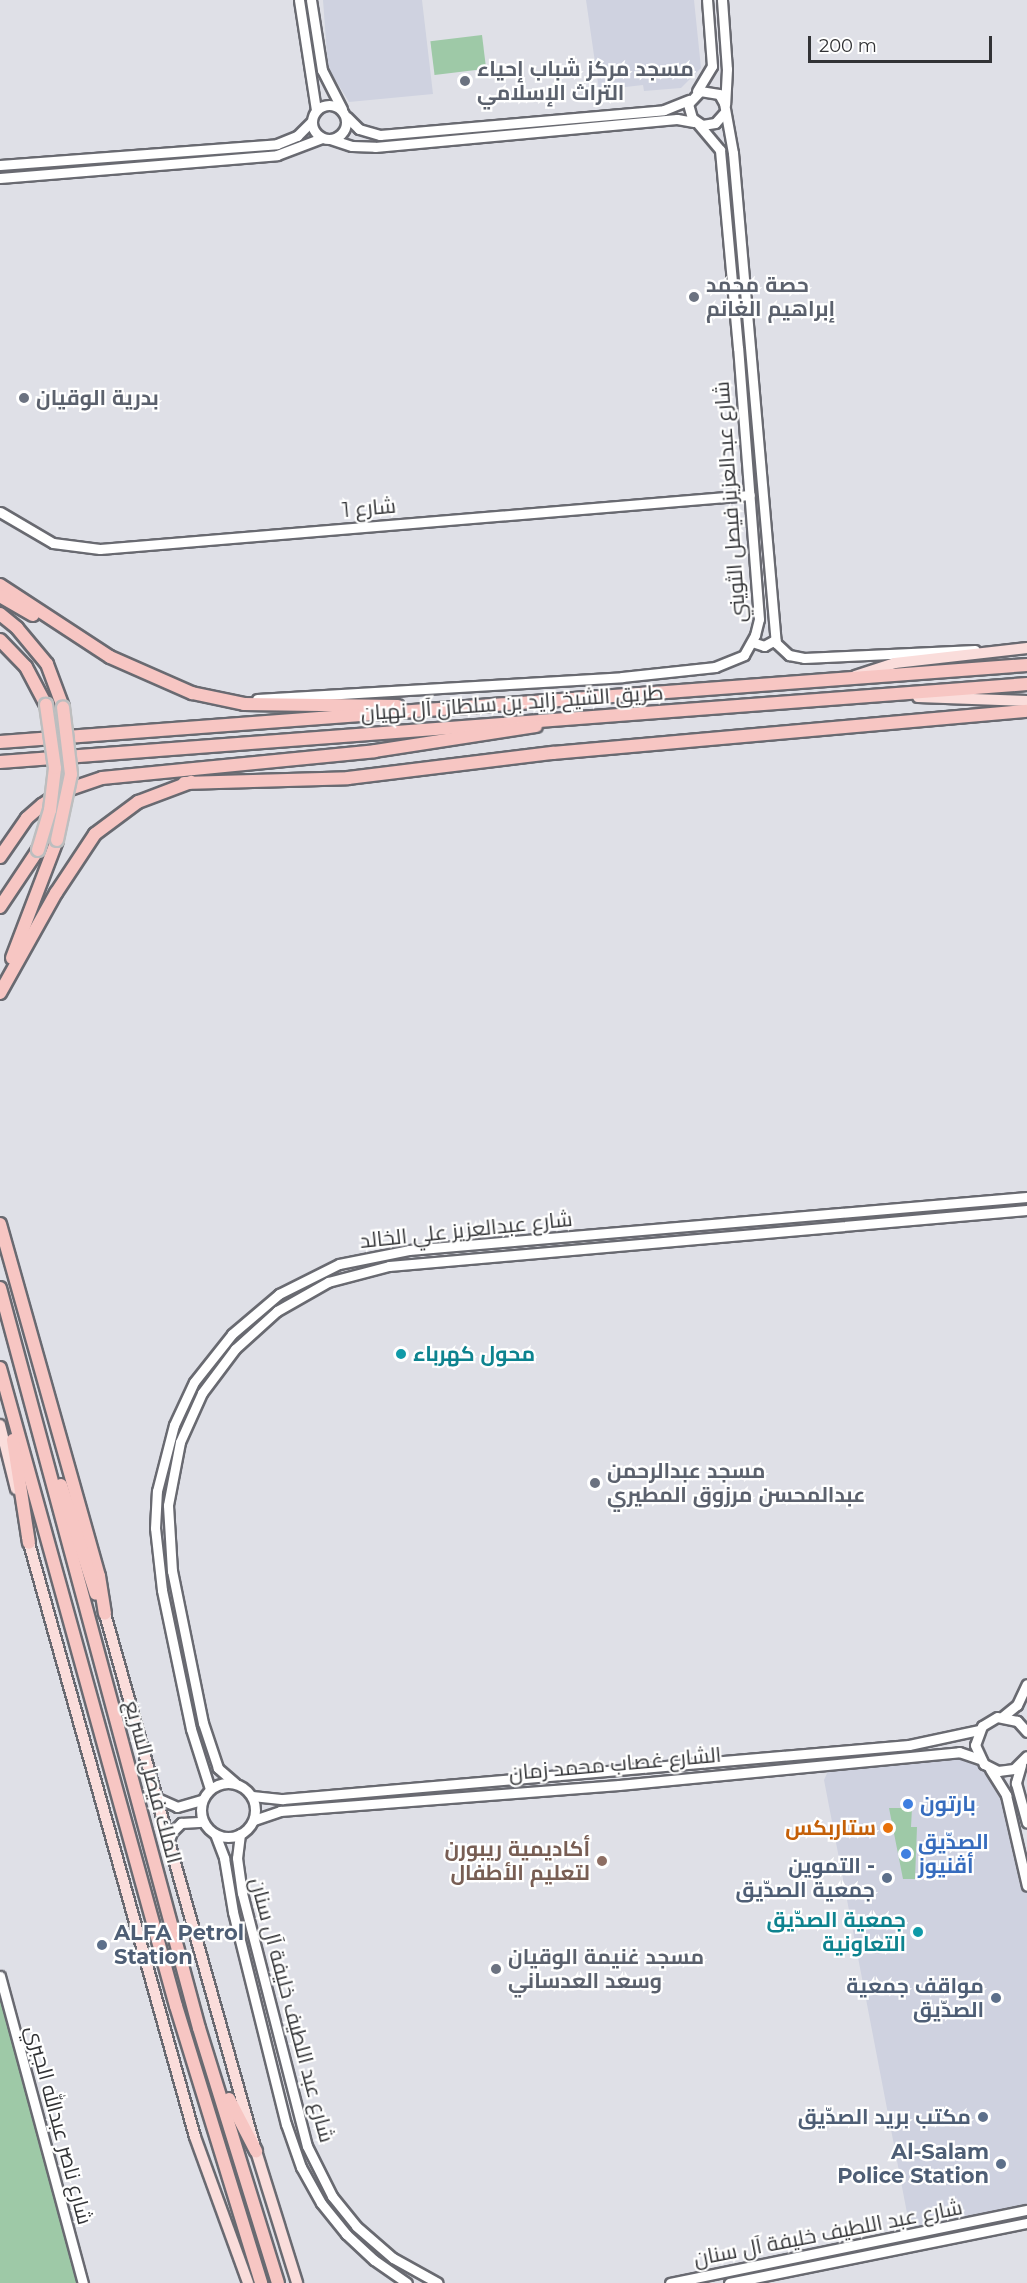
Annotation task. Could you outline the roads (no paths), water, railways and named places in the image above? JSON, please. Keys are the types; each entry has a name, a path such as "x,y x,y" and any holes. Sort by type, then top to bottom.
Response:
{"highway":[{"path":"0,585 97,649"},
{"path":"0,596 168,685 232,702 376,704 419,710"},
{"path":"0,614 47,664 63,707 71,774 57,840 0,987"},
{"path":"0,640 26,667 46,705 54,747 54,778 50,810 38,850 0,907"},
{"name":"طريق الشيخ زايد بن سلطان آل نهيان","path":"0,742 1027,665"},
{"name":"طريق الشيخ زايد بن سلطان آل نهيان","path":"0,762 1027,684"},
{"path":"184,783 348,778 587,749 1027,711"},
{"path":"0,857 27,818 61,792 82,783 138,774 291,760 507,733 551,720"},
{"path":"0,993 56,893 95,834 138,802 184,783 291,760"},
{"path":"0,1224 96,1565 105,1614"},
{"name":"الملك فيصل السريع","path":"0,1288 199,2028 278,2283"},
{"path":"2,1374 29,1543"},
{"name":"الملك فيصل السريع","path":"2,1374 176,2006 261,2283"},
{"path":"34,1415 105,1614"},
{"path":"199,2028 214,2055 235,2116 256,2151"}],"main road":[{"path":"852,677 895,663 1027,648"},
{"path":"876,695 1027,701"},
{"path":"0,1425 29,1543 187,2108 225,2223 248,2283"},
{"name":"الملك فيصل السريع","path":"105,1614 168,1845 256,2151 297,2283"},
{"path":"225,2223 241,2283"}],"street":[{"path":"0,165 277,144 297,136 312,122 316,110 300,0"},
{"path":"0,178 277,155 343,133 344,113 322,70 311,0"},
{"path":"316,110 329,104 344,113 359,129 380,135 669,109 689,100 708,80 712,66 707,0"},
{"name":"شارع عبدالعزيز فيصل الثويني","path":"722,0 727,69 724,110 734,161 775,640 786,653 804,658 1004,650"},
{"path":"312,122 326,139 352,146 375,147 680,119 697,123 715,123 724,110 716,92 697,92"},
{"path":"689,100 688,112 697,123"},
{"path":"633,112 633,124"},
{"name":"شارع عبدالعزيز فيصل الثويني","path":"232,702 484,687 707,668 738,660 753,642 759,619 720,150 697,123"},
{"path":"63,160 61,168 67,173"},
{"path":"47,161 51,168 47,174"},
{"path":"736,329 743,334 749,328"},
{"path":"738,348 742,344 751,347"},
{"name":"شارع 1","path":"0,512 44,539 90,549 750,495"},
{"path":"757,590 770,589"},
{"path":"753,642 764,646 775,640"},
{"name":"شارع عبدالعزيز علي الخالد","path":"210,1789 189,1719 162,1590 155,1528 165,1453 194,1382 221,1345 262,1306 327,1269 402,1251 1027,1197"},
{"path":"989,1214 988,1206 1027,1202"},
{"name":"شارع عبدالعزيز علي الخالد","path":"235,1783 218,1768 203,1723 169,1540 174,1467 185,1430 202,1393 226,1360 255,1329 290,1303 328,1282 389,1266 1027,1210"},
{"path":"773,1233 791,1225 828,1222 832,1214"},
{"path":"557,1238 558,1251"},
{"path":"545,1239 546,1251"},
{"name":"الشارع غصاب محمد زمان","path":"252,1796 276,1799 909,1745 979,1730 987,1722 1002,1717 1017,1705 1027,1684"},
{"path":"1002,1717 1017,1721 1027,1732"},
{"path":"979,1730 975,1745 979,1759 990,1769 1006,1795 1027,1886"},
{"name":"الشارع غصاب محمد زمان","path":"254,1820 280,1811 624,1784 959,1752 979,1759"},
{"path":"1027,1756 1021,1765 1016,1783 1027,1823"},
{"path":"990,1769 1006,1771 1021,1765"},
{"path":"624,1768 624,1784"},
{"path":"609,1785 612,1777 610,1769"},
{"path":"154,1796 177,1807 202,1800 210,1789 219,1784 235,1783 252,1796 254,1820 240,1834 215,1834 203,1822 190,1820 178,1825 168,1845"},
{"path":"202,1800 203,1822"},
{"name":"شارع عبد اللطيف خليفة آل سنان","path":"215,1834 224,1858 233,1912 290,2139 314,2192 355,2243 407,2283"},
{"name":"شارع عبد اللطيف خليفة آل سنان","path":"240,1834 237,1858 242,1893 290,2090 307,2146 340,2207 383,2251 438,2283"},
{"name":"شارع ناصر عبدالله الجبري","path":"0,1976 83,2283"},
{"path":"268,2052 278,2055 290,2090"},
{"name":"شارع عبد اللطيف خليفة آل سنان","path":"670,2283 1027,2210"},
{"name":"شارع عبد اللطيف خليفة آل سنان","path":"728,2283 1027,2223"},
{"path":"728,2283 772,2271 779,2261 785,2272"}],"place":[{"name":"مسجد مركز شباب إحياء التراث الإسلامي","path":"465,81"},
{"name":"حصة محمد إبراهيم الغانم","path":"694,297"},
{"name":"بدرية الوقيان","path":"24,398"},
{"name":"محول كهرباء","path":"401,1354"},
{"name":"مسجد عبدالرحمن عبدالمحسن مرزوق المطيري","path":"595,1483"},
{"name":"بارتون","path":"908,1804"},
{"name":"ستاربكس","path":"888,1828"},
{"name":"الصدّيق أڤنيوز","path":"906,1854"},
{"name":"أكاديمية ريبورن لتعليم الأطفال","path":"602,1861"},
{"name":"التموين - جمعية الصدّيق","path":"887,1878"},
{"name":"جمعية الصدّيق التعاونية","path":"918,1932"},
{"name":"ALFA Petrol Station","path":"102,1945"},
{"name":"مسجد غنيمة الوقيان وسعد العدساني","path":"496,1969"},
{"name":"مواقف جمعية الصدّيق","path":"996,1998"},
{"name":"مكتب بريد الصدّيق","path":"983,2117"},
{"name":"Al-Salam Police Station","path":"1001,2164"}]}
